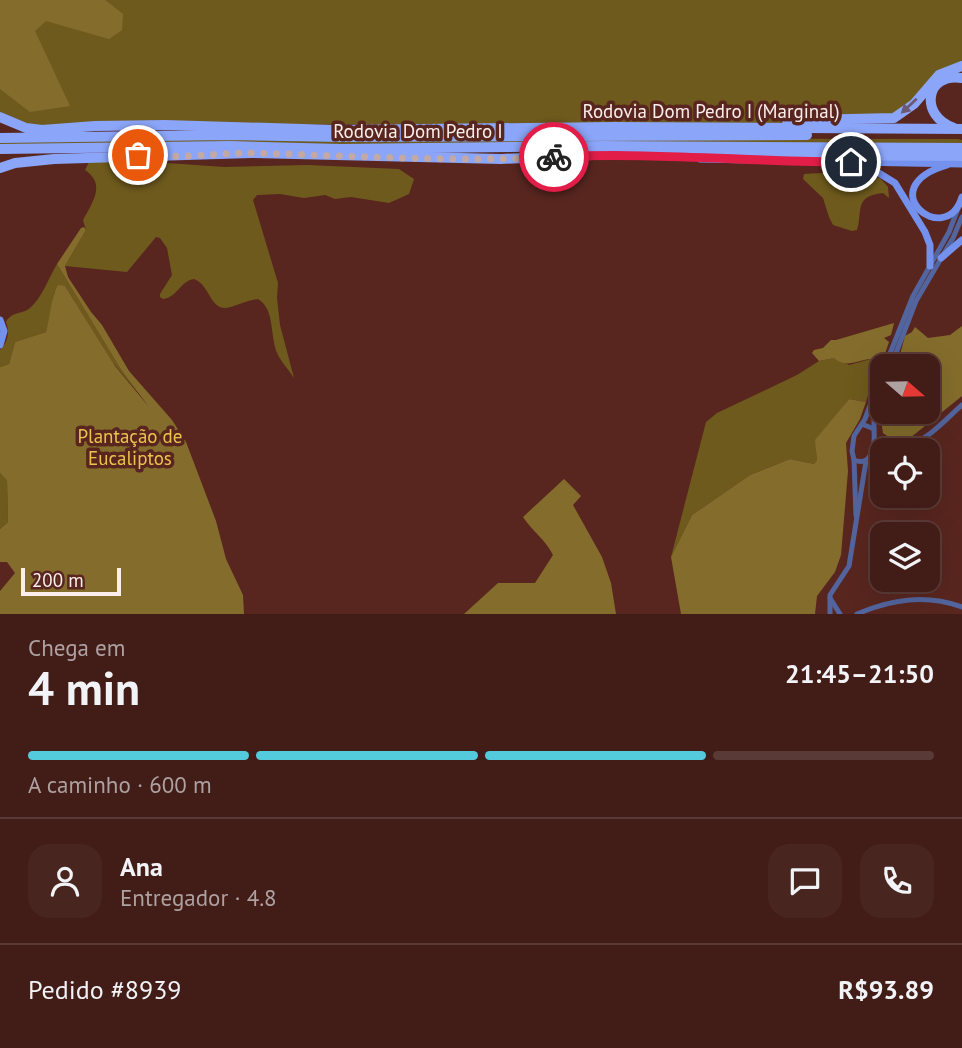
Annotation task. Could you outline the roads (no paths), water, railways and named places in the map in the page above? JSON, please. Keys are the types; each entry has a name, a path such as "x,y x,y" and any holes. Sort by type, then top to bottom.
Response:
{"highway":[{"path":"733,128 767,127 806,120 894,118 914,104 939,75 962,66"},
{"path":"962,78 944,79 935,86 930,99 936,118 950,127 962,130"},
{"name":"Rodovia Dom Pedro I (Marginal)","path":"0,117 26,128 42,130 115,125 335,130 962,130"},
{"path":"5,138 198,127"},
{"name":"Rodovia Dom Pedro I","path":"5,138 229,135 962,136"},
{"name":"Rodovia Dom Pedro I","path":"0,149 230,146 341,149 962,148"},
{"path":"435,158 562,147"},
{"path":"0,149 70,155 158,157"},
{"path":"0,169 15,163 54,159 252,153 501,159 615,154 960,161"}],"main road":[{"path":"615,154 832,162 960,161"},
{"path":"960,161 923,174 915,184 914,200 922,213 932,218 949,215 961,200"},
{"path":"832,162 874,170 895,183 925,232 930,245 930,266"},
{"path":"941,258 962,240"},
{"path":"0,320 4,331 0,345"}],"street":[{"path":"890,354 913,296 949,232 961,200"},
{"path":"896,354 916,301 953,238 962,217"},
{"path":"856,529 853,441 870,404"},
{"path":"921,438 962,405"},
{"path":"862,424 874,429"},
{"path":"874,424 874,438"},
{"path":"830,598 848,570 862,474 870,455"},
{"path":"854,460 861,463 866,461"},
{"path":"830,598 836,614"},
{"path":"830,598 836,614"},
{"path":"857,614 884,604 906,600 936,600 962,607"}],"park label":[{"name":"Plantação de Eucaliptos","path":"130,447"}]}
